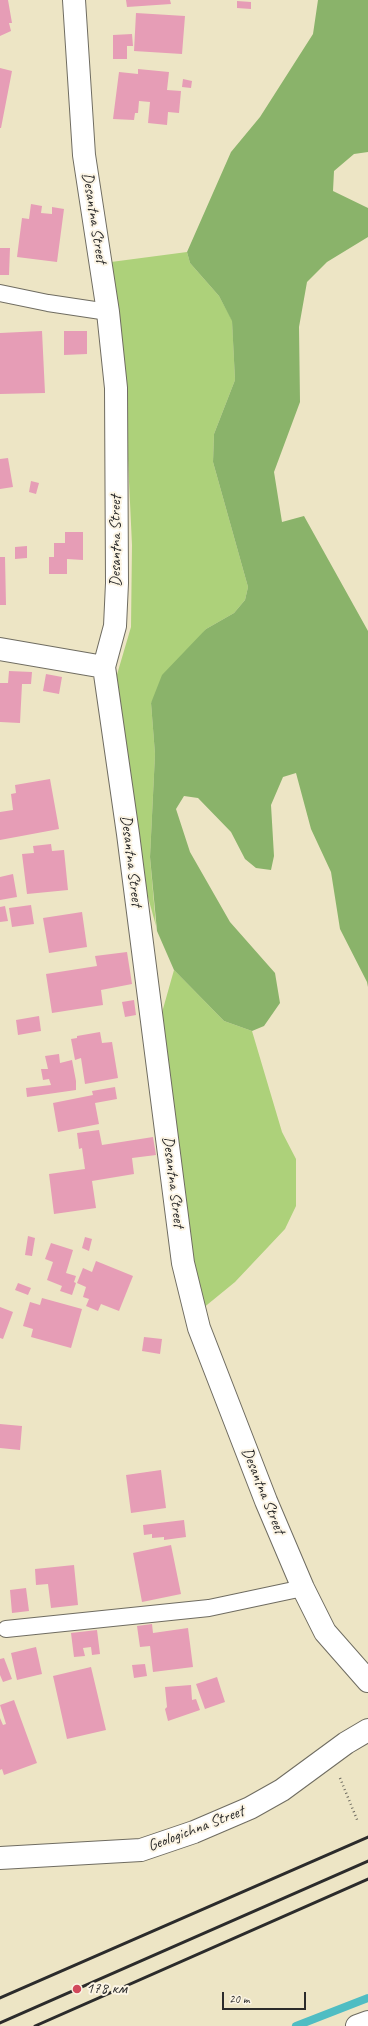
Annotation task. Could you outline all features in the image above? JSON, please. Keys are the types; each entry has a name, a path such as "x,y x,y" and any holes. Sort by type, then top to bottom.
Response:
{"street":[{"name":"Desantna Street","path":"74,0 84,155 108,312 116,388 117,583 115,626 104,667 129,842 183,1263 199,1328 266,1501 303,1588 325,1632 368,1681"},
{"path":"0,649 104,667"},
{"name":"Geologichna Street","path":"0,1858 141,1850 194,1832 250,1808 275,1793 346,1743 368,1730"},
{"path":"357,2026 368,2022"}],"lane":[{"path":"0,293 48,303 108,312"},
{"path":"6,1629 209,1608 303,1588"}],"path":[{"path":"339,1776 358,1822"}],"green space":[{"path":"318,0 368,0 368,152 354,154 334,171 333,191 368,208 368,237 327,262 307,282 299,327 300,402 274,472 282,522 304,516 368,631 368,987 367,982 340,929 331,872 311,829 296,773 283,777 271,805 274,856 271,870 256,868 245,859 231,832 198,798 184,796 176,809 190,852 230,922 275,973 280,1003 264,1026 252,1031 224,1021 174,970 157,931 150,857 155,754 151,703 162,675 206,629 234,613 245,600 248,587 213,462 214,434 235,380 232,321 219,296 190,263 187,252 231,152 260,117 313,34"},
{"path":"187,252 190,263 219,296 232,320 235,380 214,434 213,462 248,587 245,600 234,613 206,629 151,703 155,754 150,857 156,926 140,868 116,678 131,627 132,545 124,375 111,262"},
{"path":"174,970 224,1021 252,1031 282,1132 296,1159 296,1206 285,1229 235,1282 202,1309 189,1264 161,1016"}],"building":[{"path":"0,0 8,0 12,23 9,23 11,31 0,36"},
{"path":"126,0 170,0 171,4 127,7"},
{"path":"237,1 251,2 251,9 237,8"},
{"path":"136,13 185,16 182,54 134,51"},
{"path":"132,34 133,46 127,46 127,59 113,59 113,35"},
{"path":"0,68 12,71 1,128 0,128"},
{"path":"138,69 169,72 167,90 181,91 179,113 168,112 167,125 148,123 150,102 139,101 138,113 135,113 134,120 113,119 119,72 138,74"},
{"path":"183,79 192,81 191,88 182,87"},
{"path":"31,204 42,206 41,213 52,214 52,207 64,209 57,262 17,257 22,218 29,219"},
{"path":"0,248 10,248 9,275 0,275"},
{"path":"42,331 45,393 0,394 0,333"},
{"path":"64,331 87,331 87,354 64,355"},
{"path":"8,458 13,487 0,489 0,459"},
{"path":"31,481 39,483 36,494 29,492"},
{"path":"65,532 83,532 83,560 67,559 67,574 49,574 49,557 54,557 54,543 65,543"},
{"path":"27,546 27,558 15,559 15,547"},
{"path":"0,557 5,557 6,605 0,605"},
{"path":"9,671 32,672 31,684 22,684 20,723 0,722 0,683 8,683"},
{"path":"46,674 62,677 59,694 43,691"},
{"path":"50,779 59,829 0,840 0,812 13,810 11,794 16,793 15,785"},
{"path":"51,844 52,851 64,850 68,890 27,894 22,854 34,853 33,846"},
{"path":"13,874 17,897 0,900 0,877"},
{"path":"31,905 34,924 12,927 9,908"},
{"path":"5,906 8,921 0,922 0,907"},
{"path":"82,912 87,947 49,953 43,918"},
{"path":"127,952 132,984 101,990 103,1005 52,1013 46,974 97,966 95,956"},
{"path":"134,1000 136,1015 125,1017 122,1002"},
{"path":"39,1016 41,1031 18,1035 16,1020"},
{"path":"100,1032 102,1043 112,1042 118,1078 85,1084 81,1058 75,1060 71,1039 77,1038 77,1036"},
{"path":"59,1054 60,1063 72,1060 76,1090 27,1097 26,1088 51,1085 49,1079 43,1080 41,1069 48,1069 45,1056"},
{"path":"115,1087 117,1099 95,1103 99,1124 58,1132 53,1103 93,1095 92,1091"},
{"path":"99,1130 102,1145 153,1137 156,1155 132,1158 134,1174 92,1181 96,1208 54,1214 49,1174 85,1169 82,1148 79,1149 77,1133"},
{"path":"28,1236 35,1238 32,1256 25,1255"},
{"path":"85,1237 92,1239 89,1251 82,1248"},
{"path":"51,1243 73,1250 66,1273 76,1276 74,1282 76,1283 72,1295 60,1291 62,1286 47,1280 53,1262 45,1259"},
{"path":"96,1261 133,1276 119,1311 101,1304 98,1311 86,1306 89,1299 83,1297 86,1287 77,1283 83,1268 92,1272"},
{"path":"18,1283 31,1288 28,1295 15,1290"},
{"path":"42,1298 82,1309 71,1348 31,1337 33,1329 23,1326 30,1302 40,1305"},
{"path":"0,1307 13,1312 3,1339 0,1338"},
{"path":"144,1337 162,1339 160,1354 142,1351"},
{"path":"0,1424 22,1426 20,1450 0,1448"},
{"path":"161,1470 166,1508 131,1513 126,1475"},
{"path":"184,1520 186,1537 164,1540 164,1537 152,1538 152,1534 144,1535 143,1525"},
{"path":"171,1545 181,1594 142,1602 133,1553"},
{"path":"74,1565 78,1605 51,1608 48,1584 36,1585 35,1569"},
{"path":"26,1588 29,1611 12,1613 10,1590"},
{"path":"152,1624 153,1633 188,1628 193,1667 153,1672 150,1646 140,1647 137,1626"},
{"path":"97,1630 100,1654 92,1655 91,1647 83,1648 85,1656 74,1657 71,1633"},
{"path":"36,1647 42,1674 17,1680 11,1653"},
{"path":"4,1658 12,1679 3,1682 0,1675 0,1659"},
{"path":"145,1664 147,1676 134,1678 132,1665"},
{"path":"91,1667 106,1730 67,1739 53,1676"},
{"path":"217,1677 225,1702 205,1709 196,1684"},
{"path":"191,1685 192,1700 196,1699 200,1710 168,1721 165,1709 167,1707 165,1687"},
{"path":"14,1700 37,1763 4,1775 2,1769 0,1770 0,1718 3,1725 6,1724 0,1705"}],"waterway":[{"path":"296,2026 368,1998"}],"railway":[{"path":"0,1998 368,1837"},
{"path":"0,2023 368,1861"},
{"path":"35,2026 368,1879"}],"place":[{"name":"178 км","path":"77,1989"}]}
